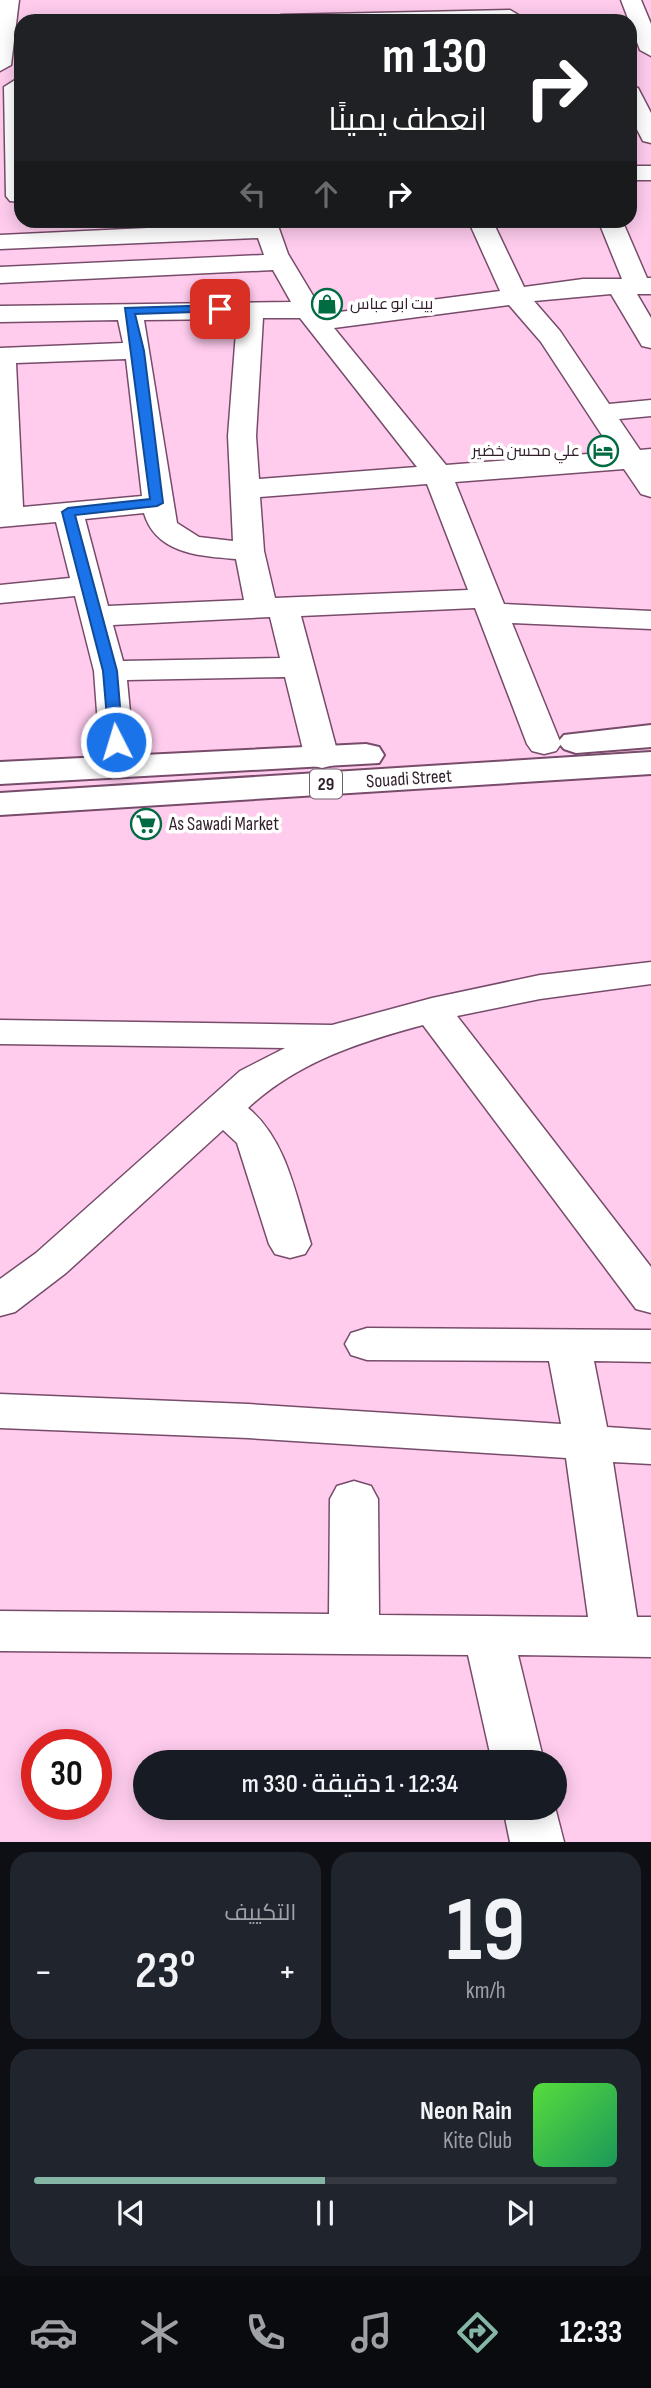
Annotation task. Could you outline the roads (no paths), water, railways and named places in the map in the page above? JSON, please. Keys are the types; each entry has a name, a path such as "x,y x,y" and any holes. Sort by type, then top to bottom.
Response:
{"main road":[{"name":"Souadi Street","path":"0,804 322,758 651,736"},
{"name":"Souadi Street","path":"0,773 118,766 191,778 651,763"}],"street":[{"path":"0,65 13,26 9,0"},
{"path":"459,14 510,12"},
{"path":"637,19 648,61"},
{"path":"12,87 13,197"},
{"path":"637,107 651,136"},
{"path":"0,242 219,228"},
{"path":"267,228 281,262 312,316 437,473 544,744"},
{"path":"484,228 514,295 551,337 600,413 642,459 651,488"},
{"path":"613,228 636,286 651,340"},
{"path":"0,275 281,262"},
{"path":"0,314 251,309 312,316 583,287 636,286"},
{"path":"251,309 242,436 249,551 299,667 322,758"},
{"path":"129,311 138,351 157,503 163,523 178,538 249,551"},
{"path":"138,351 1,356 4,518 157,503"},
{"path":"600,413 651,408"},
{"path":"245,489 642,459"},
{"path":"68,512 110,671 118,766"},
{"path":"0,594 88,584"},
{"path":"96,616 490,605 651,620"},
{"path":"110,671 299,667"},
{"path":"0,1301 51,1263 254,1080 337,1035 432,1010 540,988 651,973"},
{"path":"432,1010 651,1298"},
{"path":"0,1032 337,1035"},
{"path":"222,1107 243,1124 257,1143 290,1244"},
{"path":"366,1344 651,1346"},
{"path":"1,1633 633,1637 587,1442 569,1347"},
{"path":"0,1411 248,1421 651,1447"},
{"path":"354,1499 354,1634"},
{"path":"488,1636 515,1750"},
{"path":"532,1820 537,1842"}],"place":[{"name":"بيت ابو عباس","path":"327,304"},
{"name":"علي محسن خضير","path":"603,451"},
{"name":"As Sawadi Market","path":"146,824"}]}
